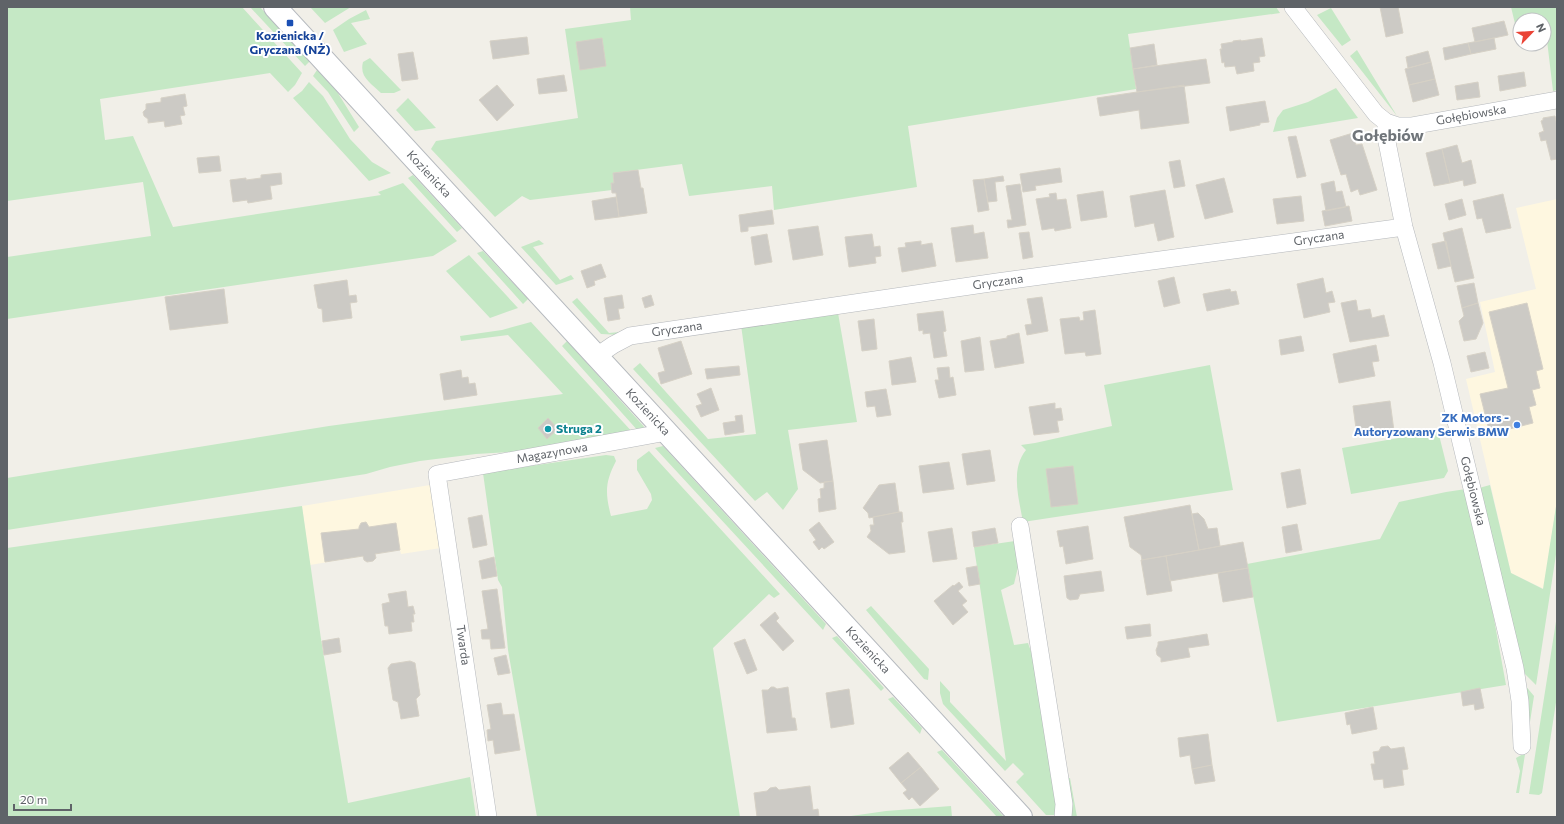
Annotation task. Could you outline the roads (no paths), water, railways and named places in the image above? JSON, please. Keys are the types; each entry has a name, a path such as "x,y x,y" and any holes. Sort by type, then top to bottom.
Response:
{"main road":[{"name":"Kozienicka","path":"275,7 1021,817"}],"street":[{"path":"1293,7 1376,114 1386,122"},
{"name":"Gołębiowska","path":"1522,746 1520,701 1502,610 1442,363 1404,227 1386,136 1386,122 1398,126 1411,126 1557,100"},
{"name":"Gryczana","path":"597,356 630,336 997,282 1404,227"},
{"name":"Magazynowa","path":"437,474 667,432"},
{"name":"Twarda","path":"437,474 488,817"},
{"path":"1020,526 1064,804 1063,817"}],"place":[{"name":"Kozienicka / Gryczana (NŻ)","path":"290,23"},
{"name":"ZK Motors - Autoryzowany Serwis BMW","path":"1517,425"},
{"name":"Struga 2","path":"548,429"}],"district":[{"name":"Gołębiów","path":"1388,135"}]}
